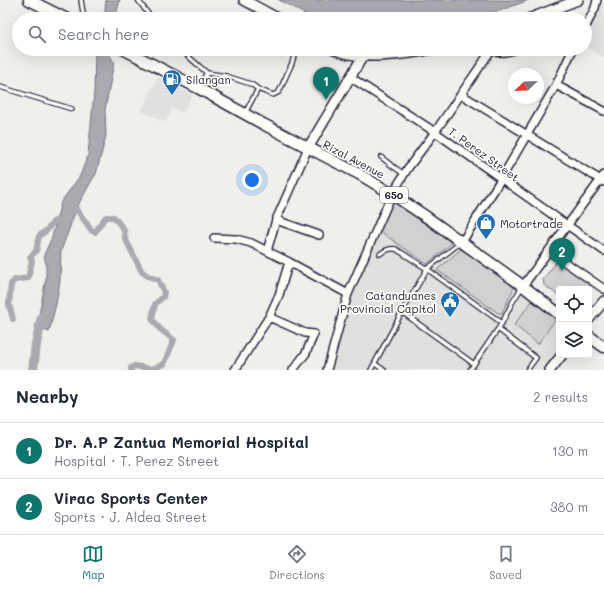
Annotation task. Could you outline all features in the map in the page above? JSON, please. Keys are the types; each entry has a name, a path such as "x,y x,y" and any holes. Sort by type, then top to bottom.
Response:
{"main road":[{"path":"29,0 53,12"},
{"path":"244,0 266,12"},
{"path":"546,12 578,0"},
{"name":"Rizal Avenue","path":"136,56 359,174 392,194 462,242 556,312"},
{"path":"308,148 363,56"},
{"path":"592,315 604,301"},
{"path":"592,338 604,347"},
{"path":"550,370 560,358"}],"street":[{"path":"592,14 597,0"},
{"path":"327,370 348,294 392,194 408,168 462,95 488,56"},
{"path":"462,242 556,85 570,56"},
{"name":"T. Perez Street","path":"350,77 435,132 604,252"},
{"path":"556,85 604,112"},
{"path":"462,95 603,179 523,286"},
{"path":"267,251 276,220 308,148"},
{"path":"276,220 319,235"},
{"path":"214,238 236,239 267,251 348,294"},
{"path":"549,251 604,289"},
{"path":"235,370 269,317 279,295 289,262"},
{"path":"269,317 305,333 314,334 306,353 293,370"}],"lane":[{"path":"81,0 83,12"},
{"path":"138,0 147,12"},
{"path":"187,56 206,74 226,76 251,84 273,96 279,92 294,56"},
{"path":"198,88 206,74"},
{"path":"0,87 72,109"},
{"path":"245,114 258,89"},
{"path":"381,157 404,175"},
{"path":"371,370 427,269 462,242"},
{"path":"380,254 390,248 396,249 427,269 502,323"},
{"path":"470,370 502,323 523,286"},
{"path":"402,312 474,364"},
{"path":"498,329 536,358 527,370"},
{"path":"375,364 384,370"}],"shaded area":[{"path":"106,0 120,0 117,12 105,12"},
{"path":"279,0 529,0 497,12 301,12"},
{"path":"598,5 604,5 604,58 592,51 592,17"},
{"path":"95,56 110,56 114,62 105,110 106,136 96,174 77,207 61,251 60,281 49,332 35,327 38,320 46,278 46,264 44,255 52,237 61,202 80,176 88,155 94,93"},
{"path":"158,77 193,94 183,113 172,108 166,122 141,111"},
{"path":"391,200 556,318 556,354 543,370 329,370 350,296"},
{"path":"391,200 452,243 427,264 378,230"},
{"path":"461,249 514,287 502,313 498,313 437,270"},
{"path":"561,260 589,281 590,285 556,286 556,294 544,285 543,280 556,262"},
{"path":"532,301 556,319 538,344 514,325"}],"waterway":[{"path":"77,210 92,231 95,232 106,217 114,217 124,230 125,238 142,272 158,280 164,292 163,297 155,304 152,319 160,329 174,340 164,364 151,369 135,366 131,368 131,370"},
{"path":"13,319 9,304 11,284 15,280 28,278 32,261 30,257 36,251 39,236 55,221"},
{"path":"33,370 36,344 42,317"}],"place":[{"name":"Silangan","path":"172,96"},
{"name":"Dr. A.P Zantua Memorial Hospital","path":"326,100"},
{"name":"Motortrade","path":"486,240"},
{"name":"Virac Sports Center","path":"562,271"},
{"name":"Catanduanes Provincial Capitol","path":"450,318"}]}
